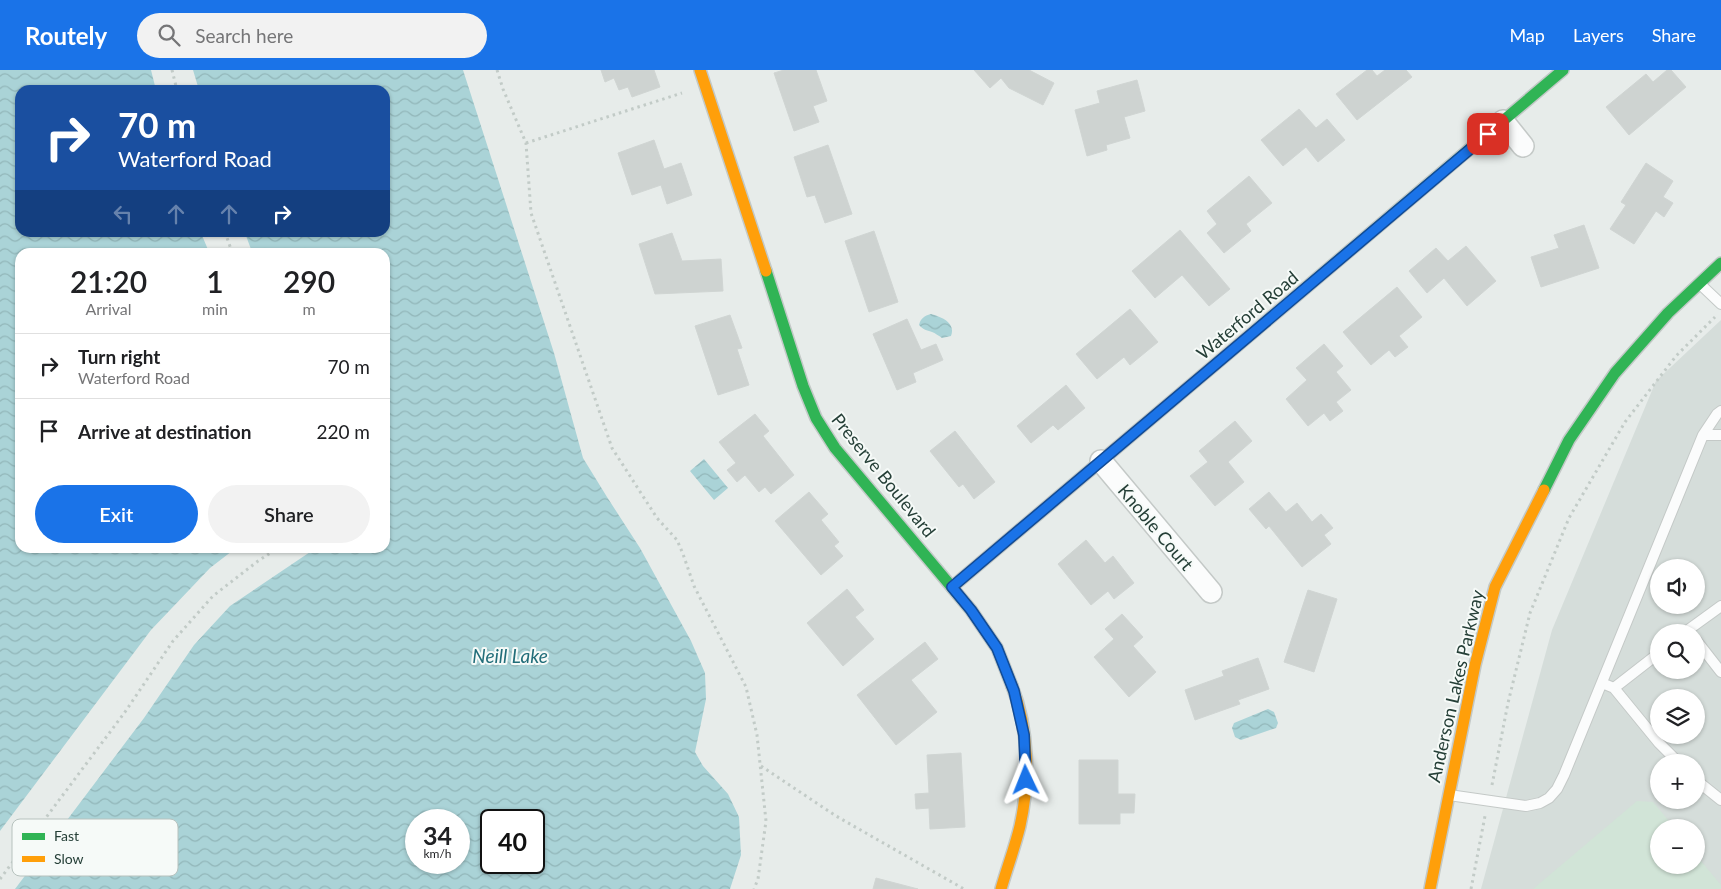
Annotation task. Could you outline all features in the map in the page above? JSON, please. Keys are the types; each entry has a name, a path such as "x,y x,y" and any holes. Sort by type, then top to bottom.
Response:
{"street":[{"name":"Preserve Boulevard","path":"700,70 802,386 816,418 835,448 971,610 997,648 1014,691 1024,735 1026,780 1020,826 1001,889"},
{"name":"Waterford Road","path":"952,587 1563,70"},
{"path":"1503,121 1523,146"},
{"name":"Anderson Lakes Parkway","path":"1430,889 1475,665 1495,587 1569,440 1615,373 1668,313 1721,263"},
{"name":"Knoble Court","path":"1101,461 1211,592"}],"lane":[{"path":"1699,284 1721,304"},
{"path":"1448,795 1526,806 1540,803 1549,798 1557,789 1703,435 1721,411"},
{"path":"1703,435 1721,435"},
{"path":"1698,624 1721,606"},
{"path":"1705,650 1719,665"},
{"path":"1614,688 1650,660"},
{"path":"1602,683 1614,688 1670,754"},
{"path":"1705,787 1721,800"}],"path":[{"path":"172,70 176,85"},
{"path":"498,70 503,90 526,144 531,213 612,448 657,518 676,540 694,586 746,687 757,735 766,820 758,879 754,889"},
{"path":"526,144 705,86"},
{"path":"1471,889 1508,704 1530,613 1569,518 1625,422 1676,356 1721,311"},
{"path":"45,819 125,712 173,641 213,596 270,553"},
{"path":"760,766 836,816 964,889"},
{"path":"0,879 12,863"}],"shaded area":[{"path":"1721,320 1721,889 1481,889 1552,630 1656,381"}],"green space":[{"path":"1637,801 1650,802 1650,809 1659,809 1667,819 1650,819 1650,874 1705,874 1705,866 1721,885 1721,889 1533,889"}],"water":[{"path":"0,70 151,70 155,85 15,85 15,237 203,237 207,248 15,248 15,553 230,553 210,568 151,630 0,831"},
{"name":"Neill Lake","path":"193,70 463,70 554,353 583,458 640,548 691,641 705,673 706,699 695,752 703,766 728,794 739,817 741,855 730,889 15,889 25,876 178,876 178,819 68,819 144,718 194,645 230,606 309,553 390,553 390,248 251,248 246,237 390,237 390,85 198,85"},
{"path":"931,314 950,324 952,328 951,336 942,338 919,325 923,318"},
{"path":"704,459 728,488 714,500 690,471"},
{"path":"1268,709 1274,712 1278,723 1276,728 1241,740 1235,737 1232,728 1234,723"}],"building":[{"path":"601,70 654,70 660,87 632,97 628,87 619,90 614,78 605,82"},
{"path":"784,70 816,70 827,101 813,106 819,122 794,131 774,73"},
{"path":"974,70 1029,70 1054,83 1043,105 1009,88 1001,78 990,88"},
{"path":"1367,70 1372,70 1377,76 1385,70 1406,70 1412,77 1357,120 1336,94"},
{"path":"1667,70 1671,70 1686,87 1629,135 1606,107 1646,74 1653,82"},
{"path":"1137,80 1145,111 1124,117 1130,138 1106,145 1107,150 1087,156 1075,110 1100,103 1097,91"},
{"path":"1299,109 1316,128 1327,119 1345,140 1318,162 1306,147 1283,166 1261,140"},
{"path":"654,140 664,169 681,163 692,195 667,204 661,185 632,195 618,153"},
{"path":"828,145 852,214 825,223 815,195 807,197 794,157"},
{"path":"1646,163 1673,181 1663,197 1673,203 1664,217 1656,211 1634,244 1610,229 1626,205 1621,202"},
{"path":"1249,176 1272,203 1246,224 1251,231 1224,253 1207,233 1217,224 1207,211"},
{"path":"1584,225 1599,268 1541,287 1531,257 1559,248 1554,235"},
{"path":"1180,230 1230,289 1209,306 1182,275 1155,298 1132,271"},
{"path":"874,231 898,302 869,312 845,241"},
{"path":"672,233 682,261 721,259 723,291 655,294 639,244"},
{"path":"1466,246 1496,281 1467,306 1444,278 1427,293 1409,271 1436,248 1448,261"},
{"path":"1397,287 1422,317 1399,336 1408,347 1395,357 1389,350 1371,365 1343,332"},
{"path":"1130,309 1158,342 1130,365 1124,357 1097,379 1076,354"},
{"path":"730,315 742,348 737,349 749,385 718,395 695,326"},
{"path":"907,319 921,350 936,344 943,360 913,373 916,382 897,390 873,334"},
{"path":"1324,344 1343,366 1336,372 1351,390 1336,402 1343,411 1330,421 1324,413 1308,426 1286,399 1307,380 1296,368"},
{"path":"1066,385 1085,408 1058,430 1053,425 1031,443 1017,426"},
{"path":"755,414 769,431 763,436 794,475 771,494 765,487 759,492 745,475 737,482 727,470 736,463 719,442"},
{"path":"1235,421 1252,441 1228,462 1244,482 1215,506 1190,476 1208,462 1199,451"},
{"path":"955,431 995,482 974,499 963,484 959,487 930,451"},
{"path":"809,492 828,514 821,520 839,542 834,546 843,556 821,575 775,521"},
{"path":"1269,492 1286,512 1297,503 1312,522 1321,514 1333,528 1324,535 1331,544 1302,567 1269,526 1266,529 1249,509"},
{"path":"1086,540 1105,563 1113,556 1134,583 1114,599 1108,591 1091,605 1058,564"},
{"path":"847,589 864,610 855,617 874,639 843,666 807,623"},
{"path":"1308,590 1337,599 1314,672 1284,662"},
{"path":"1122,614 1143,637 1133,646 1156,672 1129,697 1094,657 1114,639 1105,629"},
{"path":"925,642 938,659 911,680 937,712 896,745 857,695"},
{"path":"1258,658 1269,689 1238,700 1240,704 1195,720 1185,690 1224,676 1222,671"},
{"path":"961,753 965,827 930,829 929,808 916,809 915,794 929,793 927,755"},
{"path":"1079,760 1118,760 1118,794 1135,794 1134,813 1120,813 1120,824 1079,824"},
{"path":"876,878 918,889 873,889"}],"traffic: fast":[{"path":"1256,330 1563,70"},
{"path":"1544,490 1569,440 1615,373 1668,313 1721,263"},
{"path":"766,271 803,386 816,418 835,448 971,610 997,648 1012,686"}],"traffic: slow":[{"path":"700,70 766,271"},
{"path":"952,587 1256,330"},
{"path":"1430,889 1475,665 1495,587 1544,490"},
{"path":"1001,889 1020,826 1026,773 1025,737 1018,703 1012,686"}],"route":[{"path":"1026,780 1024,735 1014,691 997,648 971,610 952,587 1488,134"}]}
